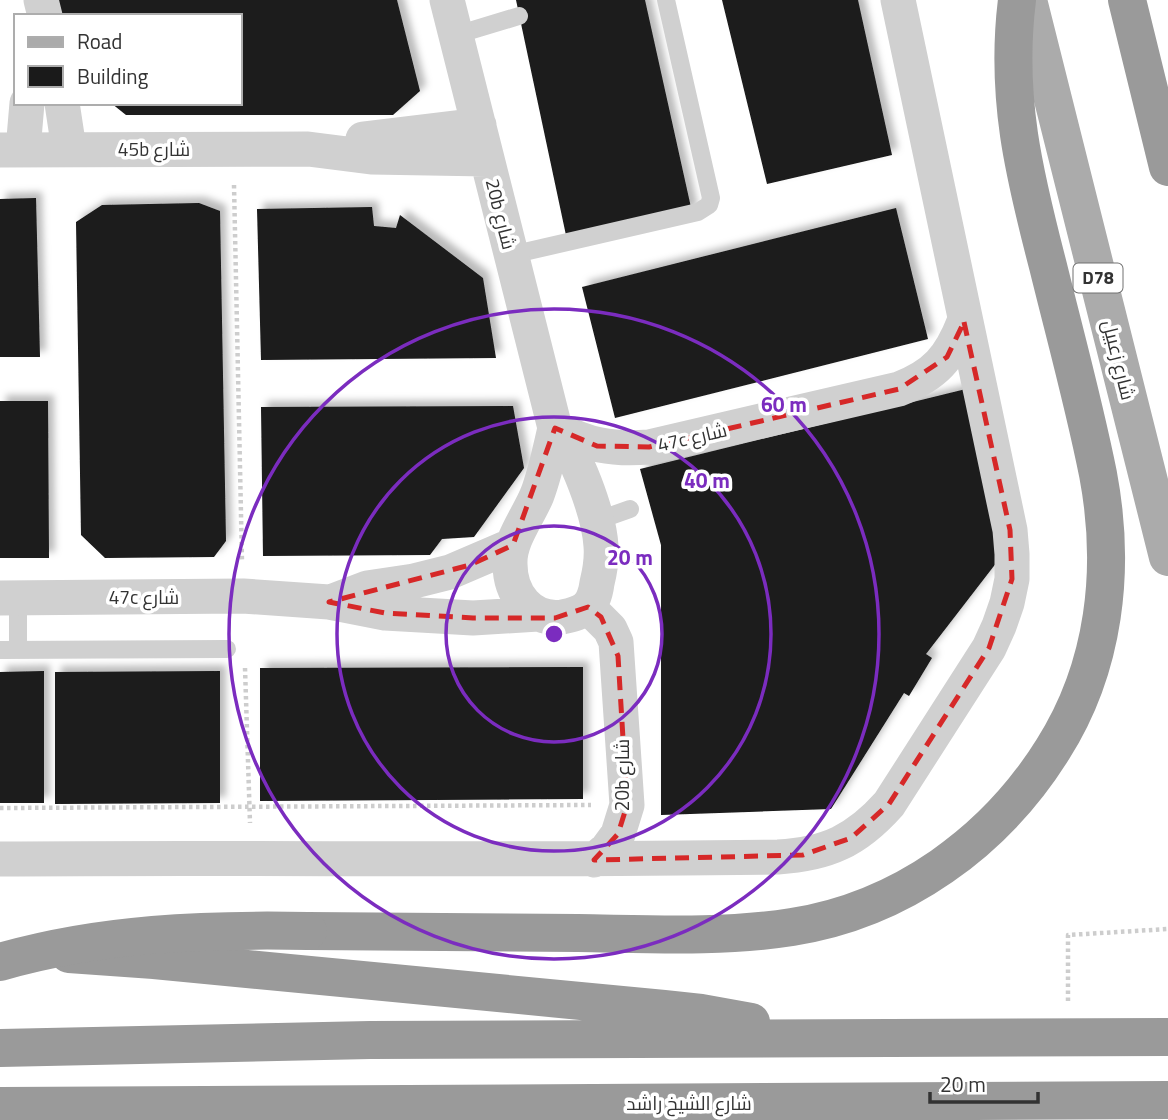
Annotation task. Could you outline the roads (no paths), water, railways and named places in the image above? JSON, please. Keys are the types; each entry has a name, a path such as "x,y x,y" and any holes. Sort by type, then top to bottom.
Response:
{"highway":[{"path":"0,962 62,947 163,933 215,930 680,934 752,932 794,927 835,918 914,885 949,863 982,836 1012,806 1038,773 1061,737 1080,697 1094,655 1103,611 1107,538 1103,502 1086,416 1022,160 1014,111 1012,62 1017,0"},
{"path":"1126,0 1168,167"},
{"path":"0,950 154,960 689,1011 738,1019 810,1039"},
{"path":"0,1048 370,1040 1167,1037"},
{"name":"شارع الشيخ راشد","path":"0,1106 1167,1100"}],"main road":[{"name":"شارع زعبيل","path":"1028,0 1168,557"}],"street":[{"name":"20b شارع","path":"447,0 555,428"},
{"path":"0,859 250,857 594,860 803,855 828,849 851,838 872,823 889,804 989,649 1007,603 1013,554 898,0"},
{"path":"11,150 26,105"},
{"path":"62,105 69,149"},
{"name":"45b شارع","path":"308,149 350,140 479,125"},
{"name":"45b شارع","path":"11,150 308,149 371,157 487,159"},
{"name":"47c شارع","path":"555,428 610,456 623,449 649,447 899,389 917,382 947,357 964,322"},
{"path":"555,428 574,457 596,521 601,546 600,571 595,593 588,607"},
{"path":"538,614 526,606 517,595 509,562 513,545 536,496 555,428"},
{"name":"47c شارع","path":"329,602 367,589 450,572 513,545"},
{"name":"47c شارع","path":"9,598 243,596 329,602 385,613 473,618 538,614 555,618 573,615 588,607"},
{"name":"20b شارع","path":"588,607 610,629 615,642 627,805 618,834 594,860"}],"lane":[{"path":"511,255 698,212 709,205 711,198 666,0"},
{"path":"456,35 519,16"},
{"path":"596,521 630,509"},
{"path":"9,598 9,650 227,649"}]}
